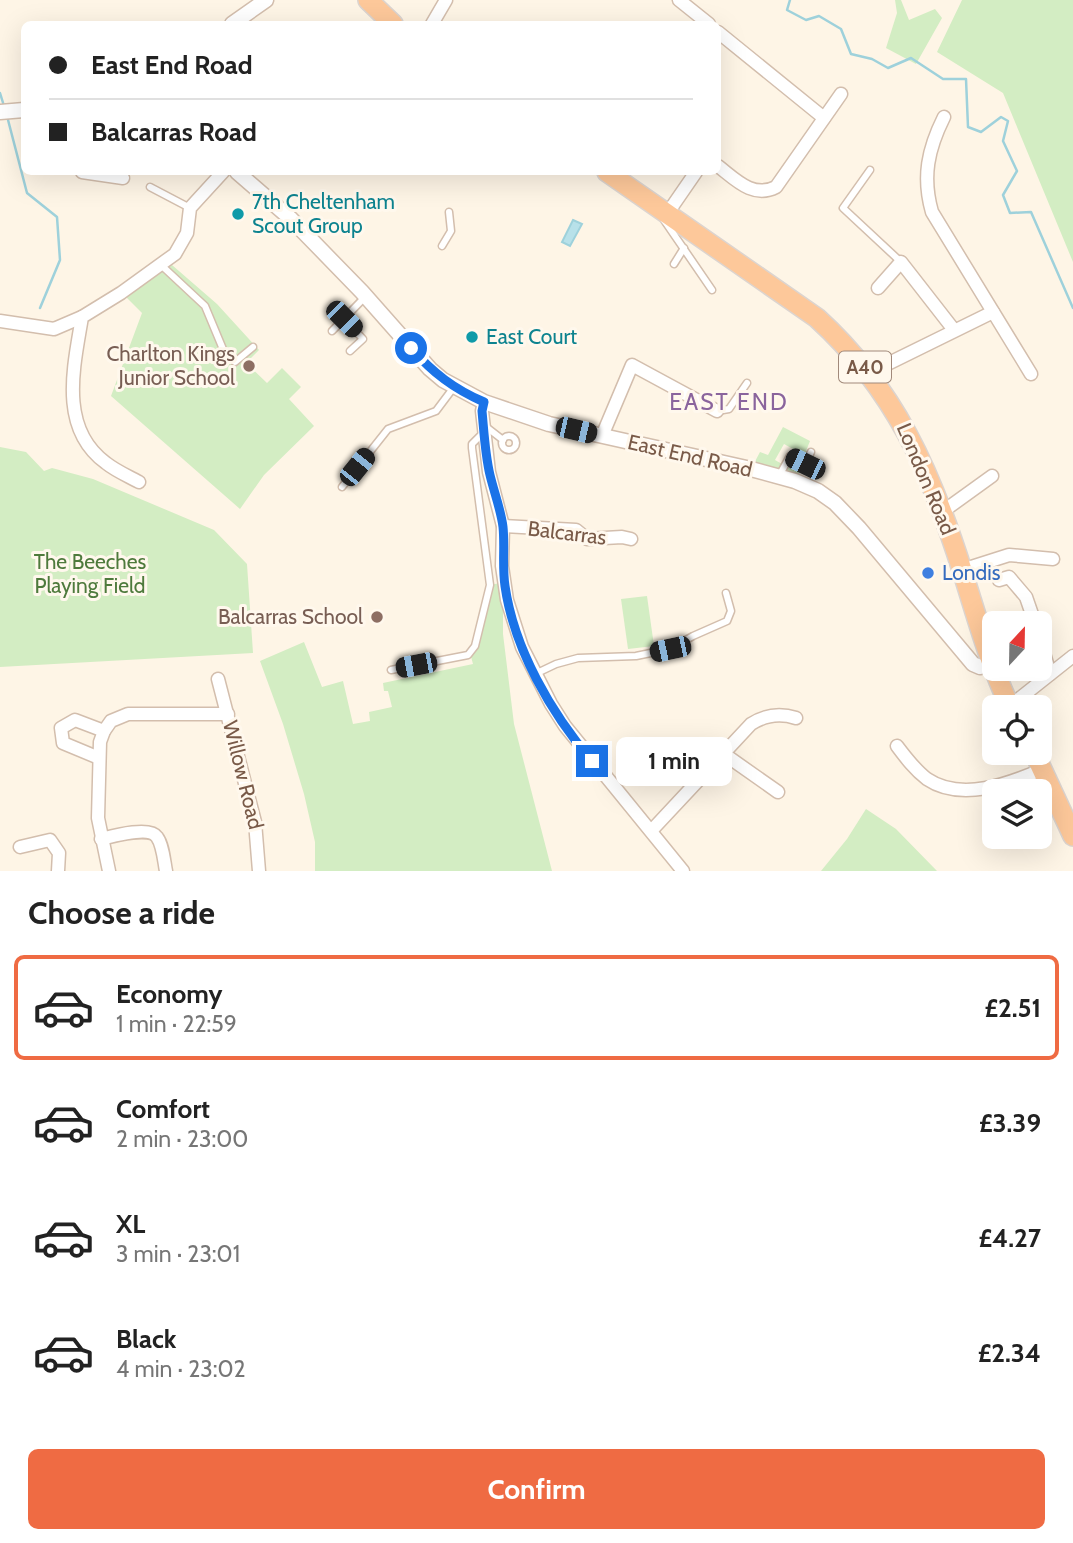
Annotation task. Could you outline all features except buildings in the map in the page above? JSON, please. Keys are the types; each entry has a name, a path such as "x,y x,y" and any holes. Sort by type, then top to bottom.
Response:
{"highway":[{"path":"368,0 390,21"},
{"name":"London Road","path":"611,175 817,318 869,373 913,442 942,512 982,637"},
{"path":"1040,765 1073,836"}],"street":[{"path":"248,20 266,0"},
{"path":"434,21 446,0"},
{"path":"679,0 705,21"},
{"path":"721,34 824,118"},
{"path":"721,168 750,189 760,192 776,187 841,94"},
{"path":"0,112 21,110"},
{"path":"944,117 928,156 926,178 929,201 937,222 1031,374"},
{"path":"88,175 97,180 123,178"},
{"path":"0,321 54,329 82,317 185,252 190,208 220,175"},
{"name":"East End Road","path":"240,175 290,218 366,297 429,369 454,387 484,402 549,424 779,477 818,491 835,503 859,528 973,664 982,666"},
{"path":"660,209 693,175"},
{"path":"878,288 901,262 954,330"},
{"path":"869,373 993,312"},
{"path":"82,317 72,393 78,427 88,445 100,458 139,482"},
{"path":"603,436 632,365 717,411"},
{"path":"484,402 482,411 489,472 503,526 497,577 522,647 551,704 582,750 652,830 683,871"},
{"path":"942,512 992,476"},
{"name":"Balcarras","path":"503,526 576,530 587,539 622,537 631,540"},
{"path":"962,570 1009,555 1053,559"},
{"path":"999,580 1009,577 1026,597 1031,611"},
{"path":"1052,672 1073,656"},
{"name":"Willow Road","path":"218,680 255,822 259,871"},
{"path":"1024,695 1041,681"},
{"path":"108,871 98,818 99,758 104,731 116,718 128,714 228,714"},
{"path":"652,830 757,720 778,715 796,718"},
{"path":"99,758 64,743 61,728 75,720 104,731"},
{"path":"896,745 925,778 939,786 955,790 1004,784 1032,765"},
{"path":"724,754 778,792"},
{"path":"101,839 141,832 152,833 158,838 166,871"},
{"path":"20,847 50,840 59,853 58,870"}],"lane":[{"path":"870,170 843,208 901,262"},
{"path":"150,187 190,208"},
{"path":"660,209 712,290"},
{"path":"442,246 451,231 449,212"},
{"path":"674,264 684,248"},
{"path":"161,265 205,306 229,359 235,362 239,360 253,347"},
{"path":"332,331 366,297"},
{"path":"344,319 363,339 350,351"},
{"path":"717,411 729,409 747,383"},
{"path":"342,486 388,429 436,411 454,387"},
{"path":"391,670 467,655 472,651 497,577 472,447 484,428 503,440"},
{"path":"779,477 789,456 805,464 811,452"},
{"path":"535,674 578,658 636,656 670,649 727,621 731,611 726,593"}],"green space":[{"path":"895,0 901,0 909,20 935,9 942,18 916,64 886,48 897,13"},
{"path":"962,0 1073,0 1073,262 1003,93 937,52"},
{"path":"172,265 217,304 259,350 246,363 267,383 282,368 301,387 289,399 314,426 264,475 240,509 111,396 142,313 126,297"},
{"path":"783,427 810,441 806,451 809,453 795,481 783,478 788,467 796,471 804,455 784,444 775,460 782,464 777,476 751,469 760,452 768,455"},
{"name":"The Beeches Playing Field","path":"0,447 26,452 44,471 52,468 93,479 214,530 247,564 253,653 0,667"},
{"path":"500,583 514,724 552,871 315,871 315,842 304,794 260,661 304,642 322,687 343,681 353,724 370,721 369,712 392,707 383,683 473,664 470,653 490,585"},
{"path":"647,596 654,646 628,649 621,599"},
{"path":"866,809 896,829 937,871 821,871 847,839"}],"water":[{"path":"573,220 582,224 570,246 562,242"}],"waterway":[{"path":"790,0 787,10 806,20 819,16 841,29 851,54 872,59 888,68 911,58 943,79 966,79 968,127 981,132 1001,117 1008,121 1003,141 1017,171 1003,195 1010,213 1031,212 1073,308"},
{"path":"0,93 4,106"},
{"path":"7,116 21,170"},
{"path":"22,175 27,193 57,217 60,260 40,308"}],"place":[{"name":"7th Cheltenham Scout Group","path":"238,214"},
{"name":"East Court","path":"472,337"},
{"name":"Charlton Kings Junior School","path":"249,366"},
{"name":"Londis","path":"928,573"},
{"name":"Balcarras School","path":"377,617"}],"district":[{"name":"EAST END","path":"729,402"}],"route":[{"path":"411,348 429,369 443,380 484,402 482,411 489,472 503,526 502,566 507,600 522,647 535,674 565,726 592,761"}]}
